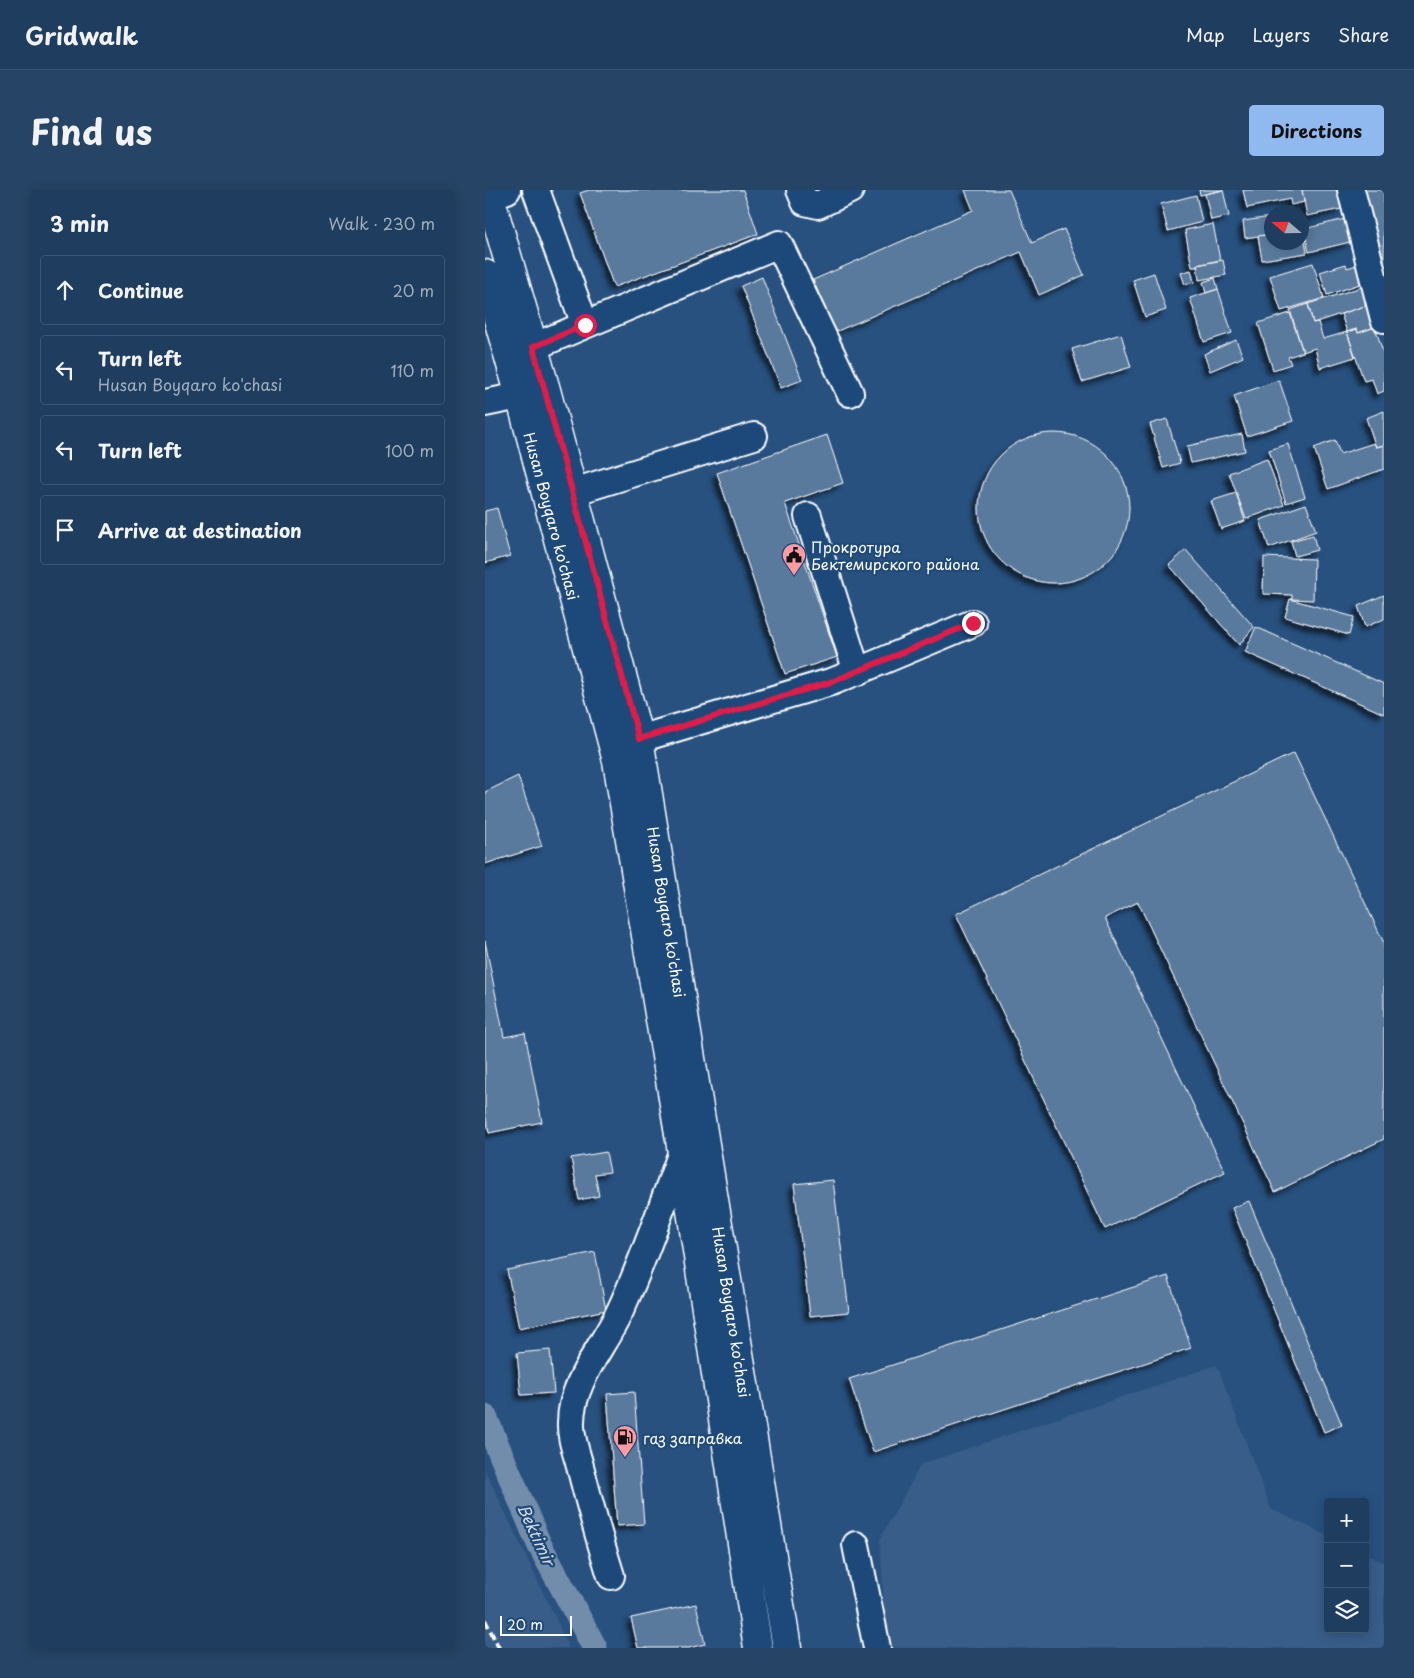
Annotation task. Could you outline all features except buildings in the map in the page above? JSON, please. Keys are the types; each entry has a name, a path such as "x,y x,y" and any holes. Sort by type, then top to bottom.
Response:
{"main road":[{"name":"Husan Boyqaro ko'chasi","path":"495,192 533,347 639,739 787,1648"},
{"name":"Husan Boyqaro ko'chasi","path":"485,274 520,396 617,761 682,1152 758,1648"}],"street":[{"path":"536,190 585,325"},
{"path":"800,190 805,202 818,205 850,190"},
{"path":"1351,190 1382,307"},
{"path":"533,347 779,244 850,393"},
{"path":"485,403 520,396"},
{"path":"573,492 754,436"},
{"path":"808,516 857,672"},
{"path":"639,739 834,681 973,623"},
{"path":"611,1576 572,1436 571,1421 574,1403 594,1356 619,1313 682,1152"},
{"path":"856,1544 877,1648"}],"shaded area":[{"path":"1217,1365 1271,1509 1324,1534 1324,1633 1369,1633 1369,1556 1384,1563 1384,1648 890,1648 886,1638 880,1539 921,1464"},
{"path":"485,1470 555,1617 569,1648 485,1648"}],"waterway":[{"name":"Bektimir","path":"485,1417 539,1544 595,1648"}],"railway":[{"path":"485,1620 499,1648"}],"place":[{"name":"Прокротура Бектемирского района","path":"794,576"},
{"name":"газ заправка","path":"625,1458"}],"route":[{"path":"585,325 533,347 639,739 834,681 973,623"}]}
